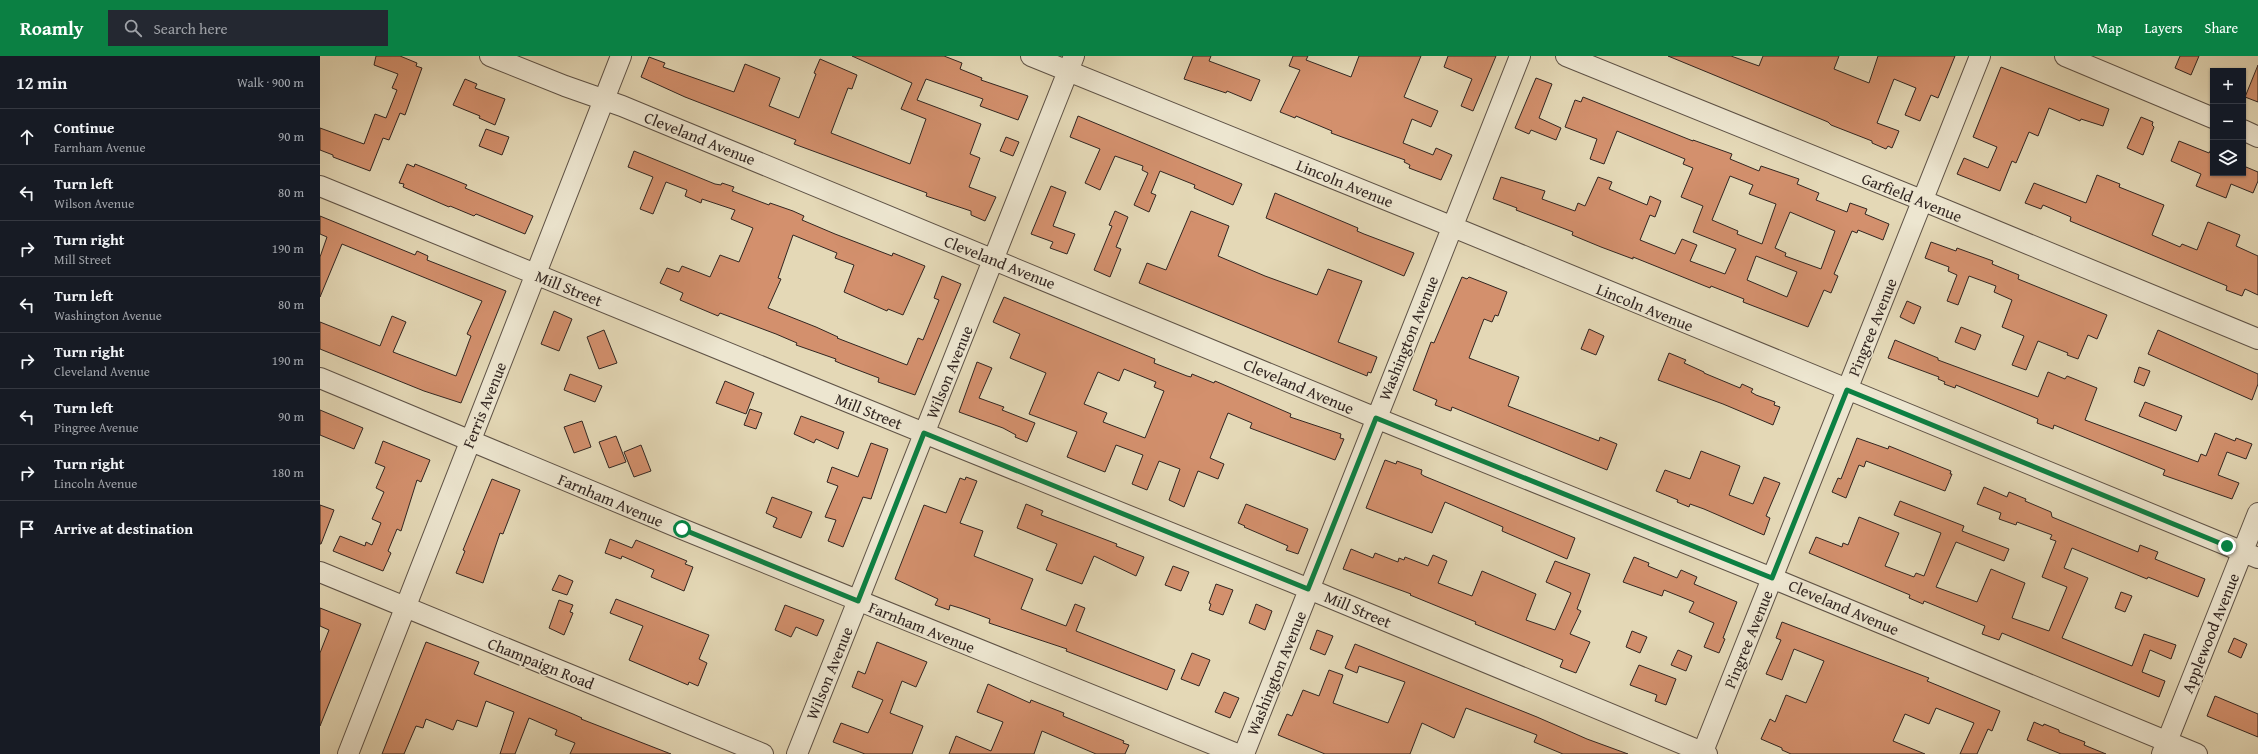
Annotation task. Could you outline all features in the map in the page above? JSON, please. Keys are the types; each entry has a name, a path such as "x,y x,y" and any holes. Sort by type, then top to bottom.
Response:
{"street":[{"name":"Cleveland Avenue","path":"490,56 604,100 994,259 1376,418 1772,578 2164,748 2197,754"},
{"name":"Ferris Avenue","path":"348,754 404,606 621,56"},
{"name":"Lincoln Avenue","path":"1031,56 1071,63 1452,227 2250,555"},
{"name":"Washington Avenue","path":"1244,754 1520,56"},
{"name":"Garfield Avenue","path":"1566,56 1924,201 2258,339"},
{"name":"Pingree Avenue","path":"1704,753 1772,578 1924,201 1980,56"},
{"path":"2066,56 2210,117"},
{"name":"Wilson Avenue","path":"797,754 1071,63"},
{"path":"2246,131 2258,137"},
{"name":"Mill Street","path":"320,186 1308,589 1704,753"},
{"name":"Farnham Avenue","path":"320,378 858,601 1237,754"},
{"name":"Applewood Avenue","path":"2164,748 2250,555 2258,513"},
{"name":"Champaign Road","path":"320,572 763,754"}],"building":[{"path":"376,56 400,56 417,63 416,66 422,68 405,115 400,113 389,140 383,138 370,171 333,157 333,155 320,150 320,128 364,144 375,114 386,118 397,90 392,88 398,74 374,65"},
{"path":"852,56 944,56 962,63 960,69 982,78 981,80 1028,96 1018,120 980,106 983,99 926,79 917,100 981,124 970,154 980,158 969,187 996,197 985,221 971,215 971,211 926,196 927,193 794,144 796,140 685,97 641,77 649,57 665,63 663,67 734,92 745,64 780,78 769,106 799,118 816,74 814,73 820,59 857,75 852,89 848,88 831,133 910,164 926,119 901,109 912,83"},
{"path":"1193,56 1211,56 1209,61 1260,80 1251,101 1227,91 1226,93 1184,79"},
{"path":"1293,56 1308,56 1306,60 1351,77 1359,56 1421,56 1404,97 1438,111 1431,127 1412,119 1403,143 1433,155 1436,148 1452,155 1441,180 1409,168 1410,165 1404,162 1405,160 1331,133 1332,131 1296,116 1295,118 1280,112 1300,70 1289,66"},
{"path":"1448,56 1496,56 1473,111 1461,106 1472,79 1444,67"},
{"path":"1668,56 1731,56 1759,66 1763,56 1839,56 1834,69 1869,83 1878,56 1955,56 1938,98 1931,95 1920,121 1905,115 1916,88 1894,79 1877,123 1899,131 1892,148 1888,146 1886,149 1872,143 1872,141 1831,125 1828,122"},
{"path":"2180,56 2199,56 2191,75 2175,68"},
{"path":"2258,65 2258,102 2246,97"},
{"path":"2001,67 2109,109 2103,126 2081,119 2080,121 2049,108 2038,136 2029,132 2016,163 2012,161 2000,191 1957,174 1964,158 1988,168 1997,147 1973,137"},
{"path":"1536,78 1552,84 1539,118 1561,128 1556,140 1531,130 1529,134 1515,128"},
{"path":"465,79 477,84 475,88 505,99 495,125 479,118 480,116 453,105"},
{"path":"1583,97 1693,141 1732,154 1730,159 1759,171 1761,166 1799,179 1797,184 1819,193 1816,200 1847,212 1850,203 1867,209 1865,214 1889,224 1883,240 1858,230 1857,233 1852,231 1834,274 1838,276 1831,293 1824,290 1808,327 1743,302 1744,299 1711,286 1710,288 1633,257 1633,259 1601,247 1572,235 1573,232 1516,210 1517,208 1493,199 1501,177 1545,191 1542,199 1575,211 1578,203 1585,206 1598,177 1612,182 1609,189 1647,205 1650,196 1661,201 1655,217 1650,215 1640,240 1675,254 1682,239 1697,245 1690,261 1725,274 1736,249 1693,232 1703,206 1681,197 1693,168 1683,164 1685,159 1617,131 1604,164 1590,159 1597,139 1565,127 1575,100 1581,102","holes":["1730,176 1753,185 1749,194 1776,204 1762,244 1737,234 1738,231 1712,220","1790,212 1835,231 1821,269 1785,256 1786,253 1775,248","1756,256 1797,272 1787,297 1747,280"]},
{"path":"1078,116 1242,184 1233,205 1194,188 1195,185 1160,171 1151,193 1156,195 1149,212 1134,205 1148,173 1142,170 1143,166 1115,156 1100,190 1085,183 1100,149 1070,137"},
{"path":"2141,117 2153,122 2152,125 2154,127 2143,155 2127,148"},
{"path":"486,129 509,137 502,155 479,146"},
{"path":"1006,137 1019,142 1013,156 1000,151"},
{"path":"2179,141 2209,153 2210,151 2210,176 2246,176 2246,167 2258,172 2258,181 2253,193 2231,184 2226,198 2196,186 2201,174 2171,161"},
{"path":"634,151 715,184 721,185 722,183 734,187 732,191 769,205 770,203 793,211 804,216 802,220 835,234 892,256 893,253 925,266 903,315 888,309 887,311 844,292 854,265 835,258 837,253 793,235 778,278 781,279 768,308 816,327 838,337 837,338 907,365 918,338 923,340 939,300 934,298 942,276 961,284 915,395 878,382 879,378 835,361 836,359 796,345 797,343 776,334 720,313 718,316 680,300 683,293 660,283 667,268 679,272 682,266 710,277 720,255 739,262 753,228 731,219 735,210 702,199 701,203 685,196 687,190 666,182 653,214 640,209 653,177 628,167"},
{"path":"407,164 414,167 415,164 467,185 465,188 533,216 525,234 476,214 474,216 450,206 449,207 403,187 404,184 399,183"},
{"path":"2097,175 2120,184 2119,187 2164,205 2152,235 2180,247 2182,244 2197,250 2208,222 2240,235 2236,246 2258,256 2258,295 2245,289 2242,296 2226,290 2227,286 2070,221 2071,217 2043,205 2041,209 2025,203 2034,183 2086,203"},
{"path":"1051,186 1066,192 1053,226 1075,234 1067,254 1050,248 1053,242 1031,234"},
{"path":"1275,193 1358,228 1357,231 1414,253 1404,276 1266,218"},
{"path":"1115,211 1128,217 1116,247 1121,249 1110,277 1094,270 1112,226 1109,225"},
{"path":"1191,211 1229,226 1218,256 1265,276 1317,295 1328,269 1362,281 1338,342 1377,357 1371,373 1368,372 1367,376 1139,283 1147,263 1166,270"},
{"path":"320,216 415,255 417,251 428,256 427,260 506,291 461,403 424,391 320,349 320,322 380,346 392,316 406,322 393,352 456,376 471,336 467,334 482,301 342,244 320,297 320,257 327,237 320,234"},
{"path":"1931,242 1956,251 1957,248 1993,261 1992,264 2019,275 2018,279 2107,315 2097,339 2088,335 2078,359 2067,355 2068,353 2038,341 2026,370 2012,365 2024,336 2002,327 2012,300 1994,292 1996,286 1969,276 1958,305 1947,301 1957,275 1948,271 1949,267 1925,258"},
{"path":"1462,277 1467,279 1469,277 1507,292 1498,316 1495,315 1492,322 1484,319 1469,358 1519,377 1508,406 1599,441 1600,437 1617,444 1607,470 1452,407 1451,411 1435,405 1437,400 1413,390 1431,342 1434,343"},
{"path":"1004,297 1155,359 1154,363 1187,376 1191,377 1192,374 1214,383 1215,381 1291,414 1290,417 1341,434 1340,438 1344,439 1335,460 1250,428 1252,423 1228,413 1210,458 1224,464 1218,479 1198,471 1184,507 1169,500 1180,469 1159,461 1147,490 1132,484 1143,455 1116,445 1105,472 1067,457 1077,432 1029,414 1046,373 1010,358 1020,334 993,322","holes":["1124,369 1156,382 1154,387 1164,391 1145,438 1103,422 1107,413 1084,404 1098,372 1119,381"]},
{"path":"1907,301 1921,307 1914,324 1900,317"},
{"path":"554,311 572,319 559,351 541,344"},
{"path":"1961,327 1981,335 1975,350 1955,342"},
{"path":"1589,329 1604,336 1596,355 1581,349"},
{"path":"604,330 617,363 599,369 587,337"},
{"path":"2158,330 2258,374 2258,384 2252,400 2148,354"},
{"path":"1895,340 1938,358 1938,360 2038,397 2048,372 2065,379 2067,376 2097,388 2085,420 2198,462 2201,454 2206,456 2215,433 2235,441 2236,438 2252,444 2246,459 2227,452 2218,475 2239,483 2232,499 2163,475 2165,470 2054,425 2053,429 2037,423 2038,419 1956,385 1955,388 1944,384 1945,382 1938,379 1939,377 1888,358"},
{"path":"1669,353 1686,360 1684,363 1704,373 1740,388 1742,384 1753,389 1751,392 1756,395 1775,402 1774,405 1780,407 1773,425 1723,404 1658,380"},
{"path":"977,362 992,368 979,398 1004,407 1002,410 1035,423 1027,442 1015,437 1016,435 1003,428 959,412"},
{"path":"2139,367 2150,371 2144,386 2134,382"},
{"path":"570,374 602,386 595,402 564,390"},
{"path":"725,381 754,393 746,414 716,403"},
{"path":"2145,402 2182,416 2176,431 2139,416"},
{"path":"750,409 762,413 756,429 744,425"},
{"path":"320,410 363,428 354,449 320,435"},
{"path":"801,416 844,432 838,449 816,439 814,443 794,434"},
{"path":"582,421 591,447 574,453 564,427"},
{"path":"616,436 626,462 609,468 599,442"},
{"path":"1857,438 1888,449 1889,446 1951,471 1950,474 1952,474 1945,491 1866,461 1864,467 1859,465 1846,498 1832,492 1838,478 1841,479"},
{"path":"383,441 430,460 421,482 417,480 401,531 397,529 388,551 391,553 383,571 333,551 340,536 365,546 366,542 372,545 381,523 372,519 384,492 376,488 385,467 375,463"},
{"path":"871,443 888,449 871,499 863,497 843,547 828,541 836,520 825,517 838,486 827,482 832,467 858,477"},
{"path":"641,445 651,471 634,477 624,452"},
{"path":"1701,451 1740,466 1729,495 1753,504 1764,477 1780,483 1766,516 1770,518 1764,535 1704,509 1690,504 1689,507 1677,502 1678,500 1656,491 1665,470 1690,479"},
{"path":"1385,460 1396,464 1397,461 1422,470 1421,474 1424,476 1575,538 1567,559 1502,531 1503,527 1445,502 1432,533 1366,508"},
{"path":"966,477 977,481 960,523 983,531 974,556 1033,579 1021,609 1066,626 1075,604 1085,608 1076,631 1175,670 1167,690 1066,651 1067,649 989,623 990,619 963,609 950,605 949,610 935,605 938,599 895,579 924,505 946,513 960,478 965,480"},
{"path":"492,479 520,490 503,534 500,533 483,583 456,573 465,551 463,550"},
{"path":"1984,487 2007,497 2009,492 2026,499 2025,501 2051,512 2052,517 2138,552 2140,545 2158,552 2155,559 2205,579 2198,597 2148,577 2147,579 2072,548 2064,568 2088,578 2062,638 2132,666 2144,634 2176,645 2171,659 2150,650 2142,672 2165,681 2159,697 2002,633 1999,640 1982,634 1985,626 1924,601 1923,604 1909,598 1910,595 1809,553 1816,537 1842,547 1843,543 1848,545 1859,517 1899,533 1885,566 1914,577 1916,573 1924,576 1941,533 1894,515 1900,501 1964,526 1962,531 2009,549 2004,561 1956,542 1936,587 1977,602 1991,569 2025,583 2012,618 2049,631 2067,587 2042,577 2056,541 2050,539 2052,535 2017,522 2016,525 1999,519 2001,513 1977,504"},
{"path":"772,497 812,512 801,538 773,527 777,518 766,513"},
{"path":"1026,504 1043,511 1041,515 1117,544 1116,546 1144,557 1136,576 1094,556 1082,584 1046,570 1057,544 1017,528"},
{"path":"1246,504 1308,529 1298,554 1286,550 1288,546 1238,523"},
{"path":"320,505 334,510 321,544 320,544"},
{"path":"610,539 632,548 636,540 687,561 685,564 693,567 684,591 651,577 654,570 622,556 621,559 605,553"},
{"path":"1351,549 1373,558 1375,553 1398,562 1399,558 1404,560 1405,557 1428,566 1433,555 1447,561 1438,583 1472,596 1482,571 1536,594 1526,620 1555,630 1571,593 1546,582 1555,561 1590,574 1577,609 1581,611 1570,634 1590,642 1576,673 1560,667 1563,660 1475,624 1476,622 1410,595 1411,594 1343,569"},
{"path":"1634,557 1649,563 1648,566 1677,578 1681,570 1697,577 1694,584 1737,602 1723,638 1725,639 1719,653 1704,647 1714,623 1689,612 1694,602 1664,590 1662,596 1623,582"},
{"path":"1173,566 1189,572 1181,591 1165,585"},
{"path":"559,575 573,581 567,595 552,590"},
{"path":"1216,584 1233,590 1223,615 1209,610 1211,604 1209,603"},
{"path":"2121,592 2132,596 2125,612 2115,608"},
{"path":"616,599 709,635 699,659 707,663 698,686 689,682 688,685 629,660 643,626 610,613"},
{"path":"559,600 573,605 570,612 573,613 564,635 549,628"},
{"path":"1256,604 1272,611 1265,630 1249,623"},
{"path":"785,605 824,620 817,636 796,627 791,637 775,630"},
{"path":"320,608 361,624 320,726 320,653 329,630 320,626"},
{"path":"1782,622 1929,678 1927,681 2000,711 1992,731 1988,729 1977,754 1960,754 1974,723 1936,708 1929,724 1905,714 1893,741 1925,754 1791,754 1782,750 1782,748 1761,739 1770,719 1775,722 1786,695 1806,703 1824,661 1794,649 1782,680 1766,674 1781,640 1776,638"},
{"path":"1317,630 1333,636 1325,655 1310,649"},
{"path":"1632,631 1647,637 1640,653 1626,647"},
{"path":"2234,638 2247,644 2241,658 2228,652"},
{"path":"426,642 479,662 474,674 573,714 582,718 581,719 671,754 570,754 575,743 555,735 557,730 529,718 515,754 500,754 514,712 486,701 477,727 457,720 453,730 426,719 423,728 416,726 404,754 382,754"},
{"path":"877,642 927,662 916,687 902,681 890,713 923,726 912,754 865,754 833,742 841,723 868,733 883,700 852,687 858,671 865,674"},
{"path":"1355,644 1537,717 1587,739 1628,754 1563,754 1534,742 1537,735 1466,708 1454,738 1422,723 1410,754 1325,754 1278,735 1287,714 1292,716 1303,690 1319,696 1329,670 1343,675 1333,703 1388,723 1405,682 1359,666 1357,673 1345,668"},
{"path":"1678,650 1692,656 1686,671 1671,665"},
{"path":"1192,653 1210,660 1199,686 1181,679"},
{"path":"1639,665 1676,679 1666,705 1655,701 1657,695 1630,685"},
{"path":"988,684 1030,703 1031,700 1064,713 1063,716 1124,741 1123,743 1129,745 1125,754 1096,754 1042,731 1034,754 949,754 956,736 991,751 1003,722 977,712"},
{"path":"1224,692 1239,698 1230,718 1215,712"},
{"path":"2215,696 2258,714 2258,737 2207,716"},
{"path":"2034,722 2059,730 2059,732 2085,742 2084,745 2106,754 2061,754 2027,740"}],"route":[{"path":"682,529 858,601 924,433 1308,589 1376,418 1772,578 1847,390 2227,546"}]}
